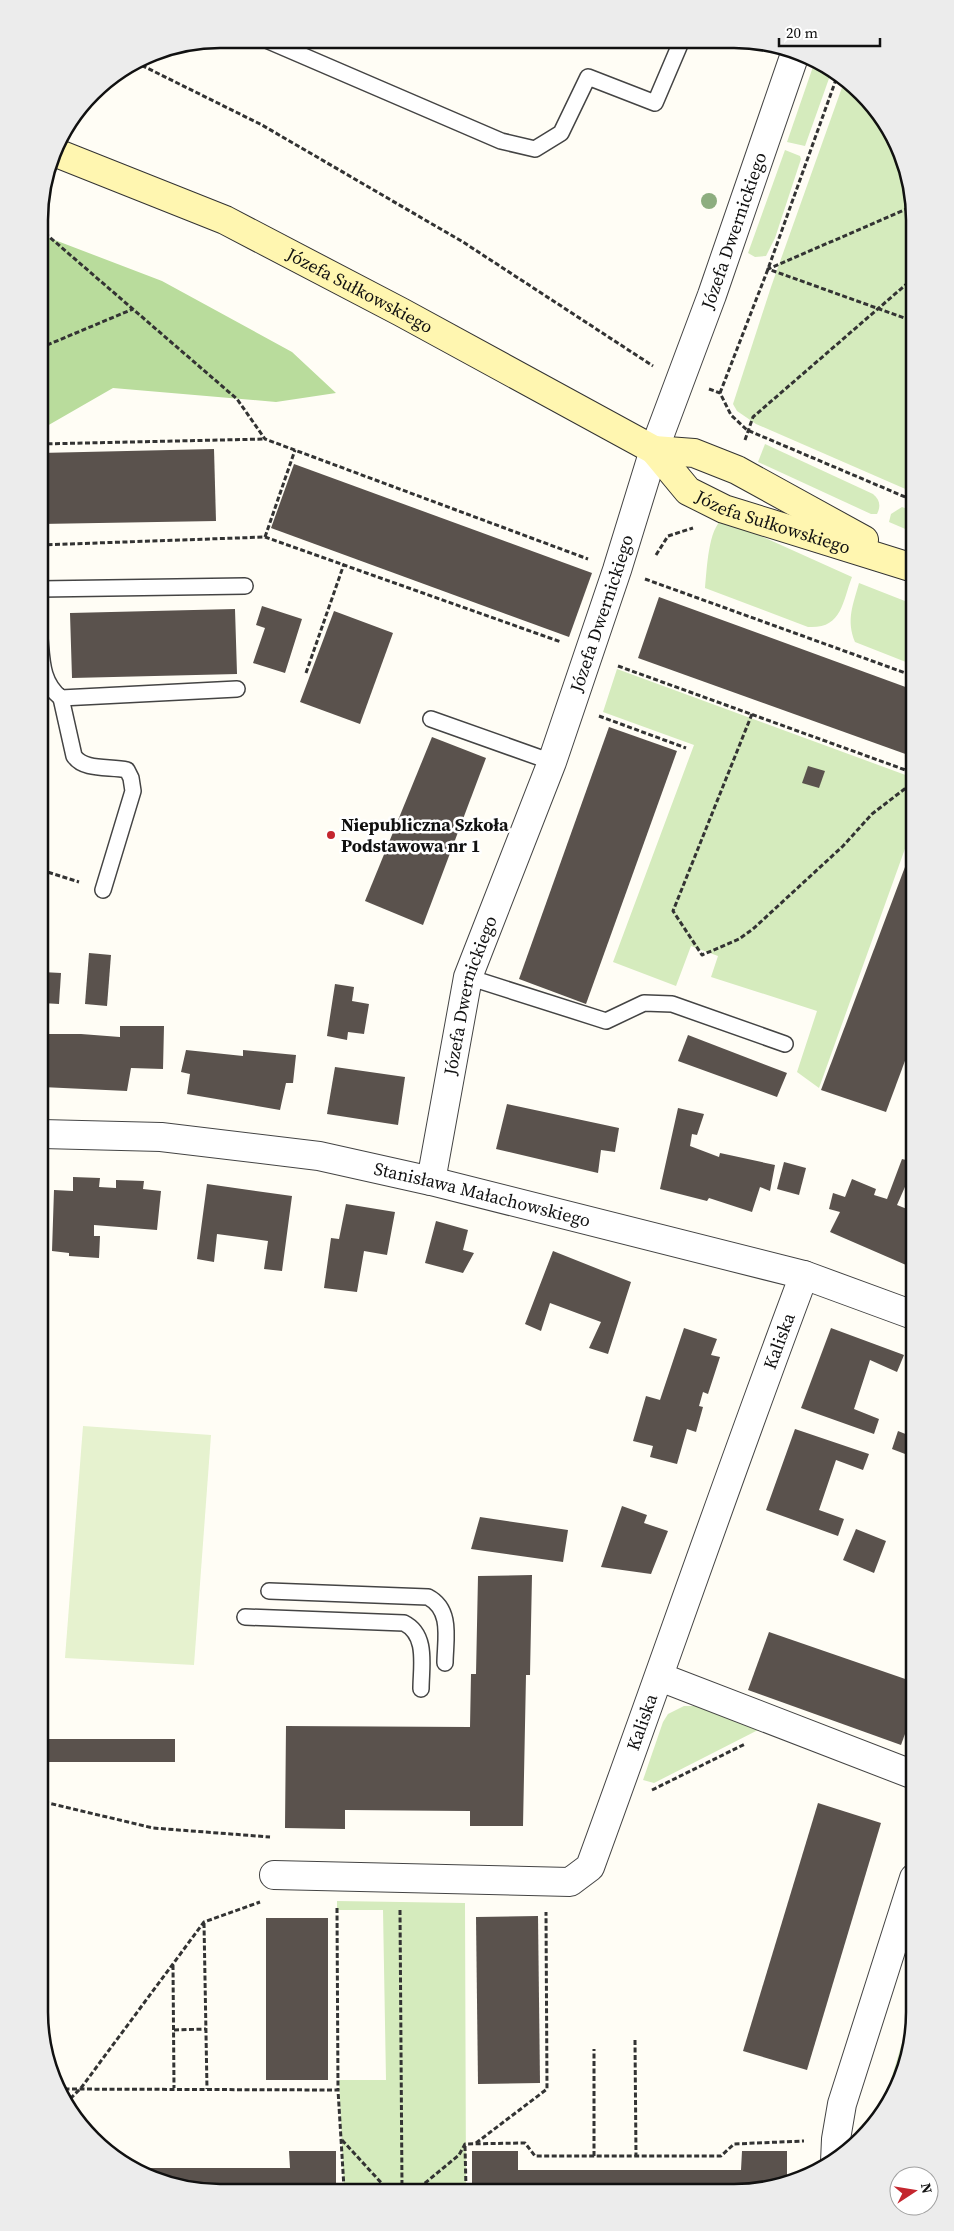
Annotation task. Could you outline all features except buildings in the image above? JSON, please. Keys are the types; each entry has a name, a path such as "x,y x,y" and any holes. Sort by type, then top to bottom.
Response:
{"street":[{"name":"Józefa Dwernickiego","path":"430,1181 468,977 552,762 630,574 654,450 712,295 793,58"},
{"name":"Józefa Sułkowskiego","path":"61,155 225,220 401,312 654,450 688,491 724,508 906,565"},
{"name":"Józefa Sułkowskiego","path":"654,450 694,452 737,470 906,564"},
{"name":"Stanisława Małachowskiego","path":"48,1134 161,1137 319,1156 430,1181 804,1275 906,1312"},
{"name":"Kaliska","path":"274,1875 570,1882 590,1867 660,1677 700,1557 804,1275"},
{"path":"660,1677 906,1772"},
{"path":"835,2151 842,2104 906,1903"}],"lane":[{"path":"285,48 500,141 535,149 561,133 588,77 655,103 679,48"},
{"path":"48,589 245,586"},
{"path":"48,683 50,690 62,698 237,689"},
{"path":"62,698 74,756 78,762 87,766 114,767 127,770 131,778 133,791 103,890"},
{"path":"431,719 552,762"},
{"path":"468,977 606,1022 644,1004 672,1004 785,1044"},
{"path":"269,1591 428,1597 436,1601 444,1615 445,1664"},
{"path":"245,1617 404,1623 411,1626 420,1640 420,1689"}],"path":[{"path":"142,66 262,125 463,242 652,366"},
{"path":"836,80 768,269 720,393 731,415 747,430 906,497"},
{"path":"768,269 906,209"},
{"path":"48,236 237,399 265,439"},
{"path":"768,269 906,318"},
{"path":"747,430 753,417 906,285"},
{"path":"48,345 133,309"},
{"path":"48,444 265,439 630,574 906,673"},
{"path":"265,537 295,450"},
{"path":"630,574 668,536 697,527"},
{"path":"48,545 265,537 565,643"},
{"path":"306,673 344,564"},
{"path":"613,664 906,770"},
{"path":"752,714 673,911 702,955 739,940 753,929 843,846 872,814 906,788"},
{"path":"596,715 686,748"},
{"path":"48,872 103,890"},
{"path":"649,1791 783,1724"},
{"path":"48,1803 153,1828 270,1837"},
{"path":"337,1901 338,2090 344,2184"},
{"path":"71,2098 81,2088 204,1922 260,1902"},
{"path":"400,1902 402,2184"},
{"path":"476,2143 547,2089 546,1904"},
{"path":"204,1922 207,2089"},
{"path":"173,1964 174,2088"},
{"path":"174,2030 206,2029"},
{"path":"635,2040 636,2156"},
{"path":"594,2049 594,2156"},
{"path":"67,2089 338,2090"},
{"path":"341,2139 382,2184"},
{"path":"465,2144 525,2143 535,2156 721,2156 734,2144 835,2151"},
{"path":"465,2144 466,2184"},
{"path":"424,2184 459,2155 465,2144"}],"green space":[{"path":"813,66 830,76 805,146 787,142"},
{"path":"843,86 871,115 883,133 901,175 905,197 906,489 756,424 737,411 733,404 771,287"},
{"path":"785,150 800,156 801,159 775,238 766,256 755,257 748,253"},
{"path":"48,237 162,281 292,352 336,393 276,402 113,388 48,425"},
{"path":"765,444 873,494 879,503 877,514 871,514 758,462"},
{"path":"902,507 906,508 906,529 889,522 891,514"},
{"path":"723,519 852,577 843,605 834,619 828,624 808,627 705,588 711,540 718,524"},
{"path":"859,583 906,601 906,662 855,642 851,627 853,606"},
{"path":"617,669 906,775 906,846 819,1088 797,1072 817,1011 711,977 718,956 691,946 676,986 613,962 694,745 603,712"},
{"path":"83,1426 211,1435 194,1665 65,1658"},
{"path":"684,1706 696,1706 760,1729 654,1783 643,1780 663,1722 668,1714"},
{"path":"337,1901 465,1903 466,2184 344,2184 339,2080 386,2080 383,1910 337,1910"},
{"path":"904,2035 901,2056 890,2084"}],"place":[{"name":"Niepubliczna Szkoła Podstawowa nr 1","path":"331,835"}]}
